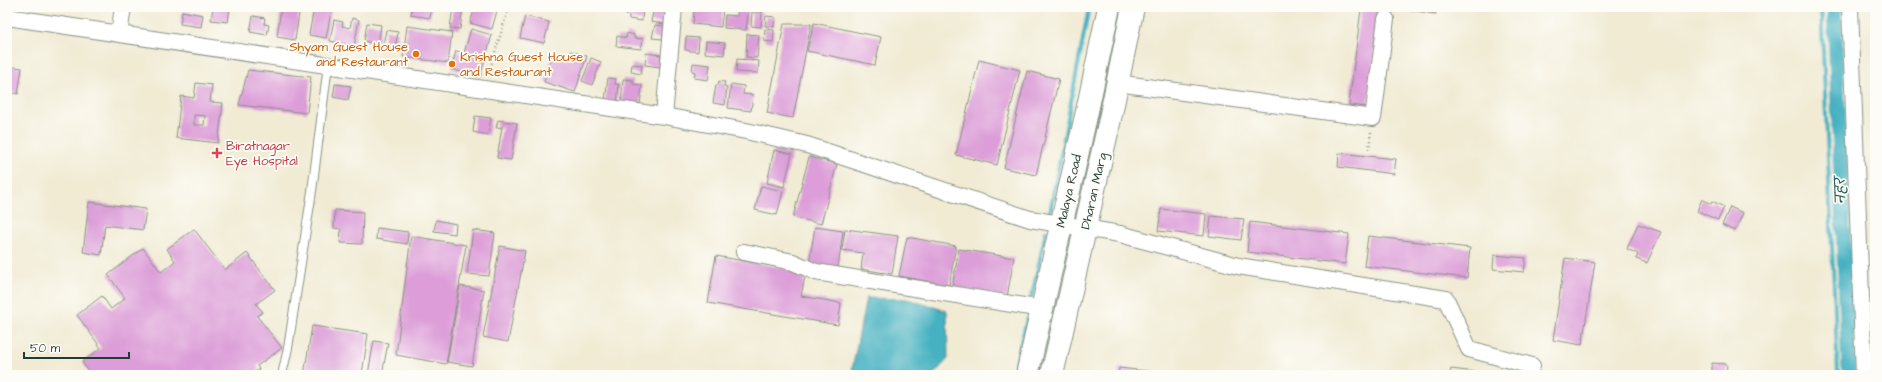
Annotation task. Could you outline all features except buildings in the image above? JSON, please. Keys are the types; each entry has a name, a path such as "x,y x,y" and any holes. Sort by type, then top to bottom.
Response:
{"main road":[{"name":"Malaya Road","path":"1027,375 1109,7"},
{"name":"Dharan Marg","path":"1052,375 1133,7"}],"street":[{"path":"120,34 123,7"},
{"path":"664,116 674,7"},
{"path":"1850,7 1864,375"},
{"path":"7,17 664,116 746,131 807,145 1030,218 1085,229 1120,234 1238,266 1446,299 1469,349 1532,366"},
{"path":"1117,83 1373,118 1386,19"},
{"path":"744,252 793,262 816,272 1042,309"}],"lane":[{"path":"282,375 288,348 311,199 328,65"}],"path":[{"path":"484,89 509,7"}],"water":[{"path":"866,298 907,299 947,311 948,359 933,375 851,375"}],"waterway":[{"path":"1050,212 1089,7"},
{"path":"1821,7 1838,375"},
{"name":"नहर","path":"1834,7 1849,375"},
{"path":"1030,304 1046,232"},
{"path":"1013,375 1027,319"}],"place":[{"name":"Shyam Guest House and Restaurant","path":"416,54"},
{"name":"Krishna Guest House and Restaurant","path":"452,64"},
{"name":"Biratnagar Eye Hospital","path":"217,153"}]}
